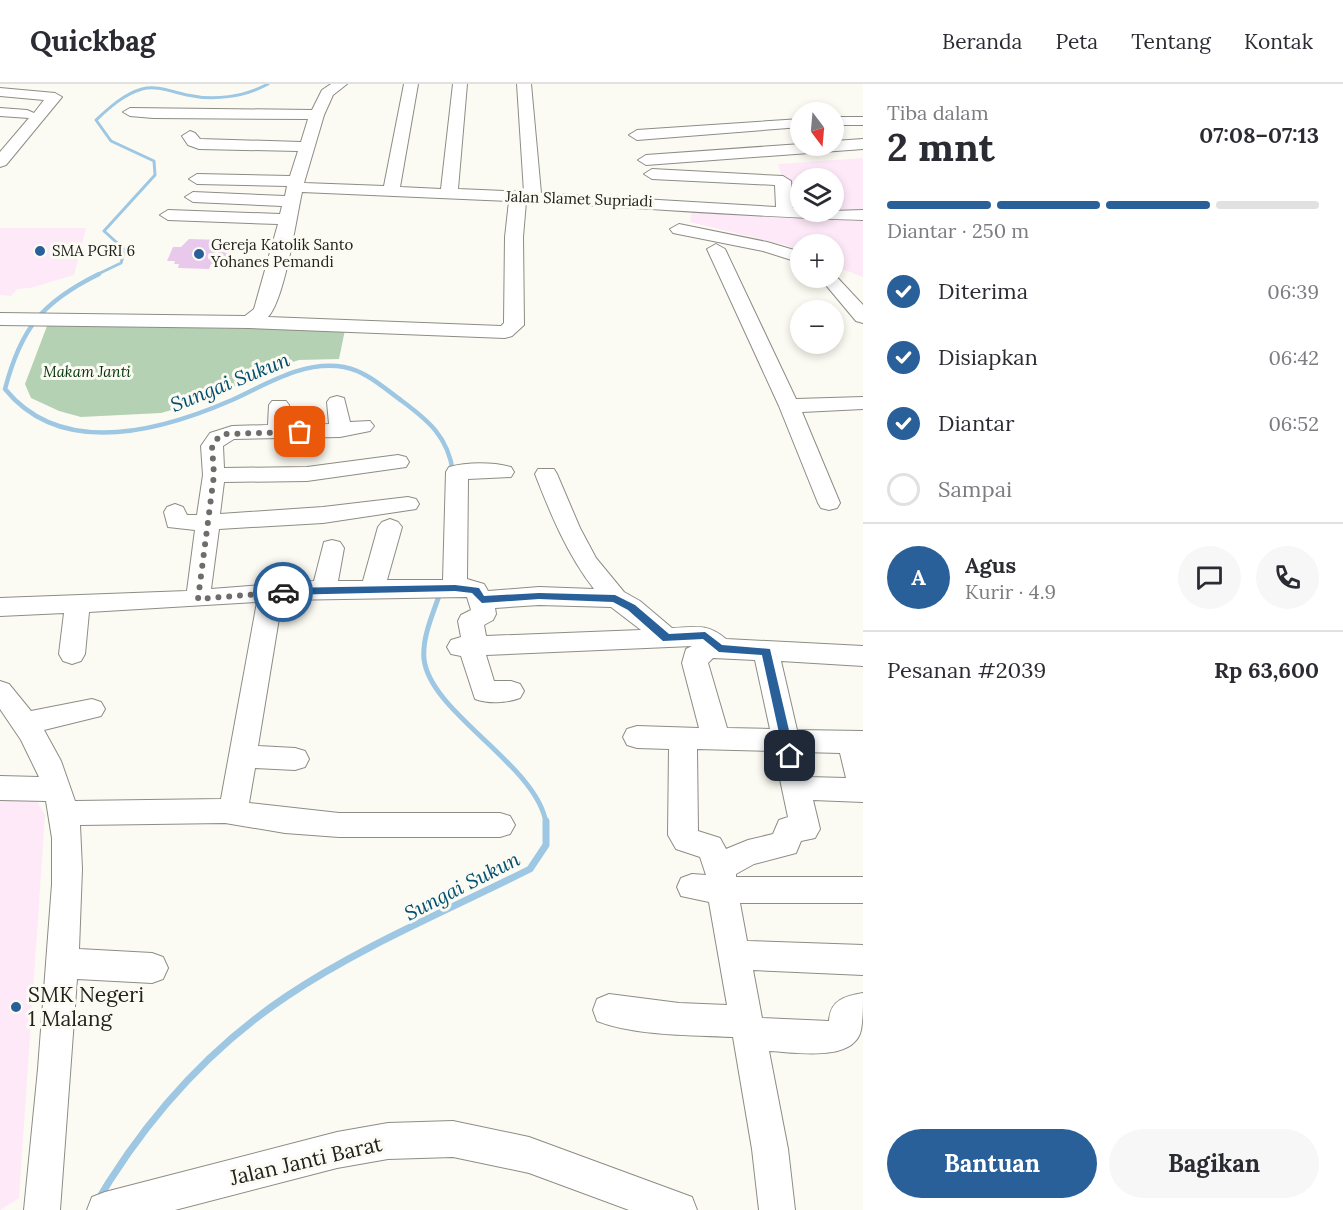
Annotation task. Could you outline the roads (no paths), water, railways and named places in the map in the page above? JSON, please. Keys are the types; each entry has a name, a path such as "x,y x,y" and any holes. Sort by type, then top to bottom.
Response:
{"street":[{"path":"249,322 263,312 294,190 317,115 327,93 340,84"},
{"path":"391,190 411,84"},
{"path":"449,193 460,84"},
{"path":"8,319 249,322 490,333 513,329 514,237 525,197 524,84"},
{"path":"0,92 55,97 2,149"},
{"path":"2,149 27,114 45,95"},
{"path":"0,112 27,114"},
{"path":"130,112 180,115 225,113 317,115"},
{"path":"844,121 863,120"},
{"path":"658,203 649,167 636,132 790,124"},
{"path":"190,136 193,142 199,144 307,147"},
{"path":"649,167 863,144"},
{"path":"649,167 783,181 785,213"},
{"path":"197,180 294,190"},
{"path":"193,197 294,190"},
{"name":"Jalan Slamet Supriadi","path":"294,190 391,190 658,203 785,213 863,214"},
{"path":"168,215 287,219"},
{"path":"679,229 767,247 790,254"},
{"path":"716,249 789,406 829,503"},
{"path":"836,288 862,323"},
{"path":"337,402 340,430"},
{"path":"789,406 863,403"},
{"path":"279,405 279,433"},
{"path":"198,599 214,475 212,446 218,438 232,433 340,430 363,426"},
{"path":"214,475 307,474 399,462"},
{"path":"453,588 457,472 503,472"},
{"path":"546,474 568,528 587,563 615,598 638,612 667,638"},
{"path":"176,512 178,523 208,522 330,516 408,504"},
{"path":"372,590 390,527"},
{"path":"324,590 332,548"},
{"path":"0,607 198,599 324,590 453,588 475,590 482,600 484,614 470,621 469,646 473,692 512,691"},
{"path":"233,812 271,593"},
{"path":"482,600 550,596 615,598"},
{"path":"72,654 77,604"},
{"path":"469,646 705,636 719,648"},
{"path":"716,739 694,663 699,652 709,648 719,648 863,656"},
{"path":"711,881 748,854 786,844 789,829 806,829 766,651"},
{"path":"0,691 25,723 42,751 61,801 66,876 62,963 42,1210"},
{"path":"25,723 92,709"},
{"path":"637,737 857,742 863,788 797,788"},
{"path":"682,738 684,838 707,845 711,881 734,955 770,1149 777,1210"},
{"path":"242,756 295,759"},
{"path":"0,788 61,801 233,812 339,825 500,825"},
{"path":"711,881 863,890"},
{"path":"734,955 863,960"},
{"path":"62,963 152,968"},
{"path":"609,1010 832,1037 840,1035 844,1029 845,1016 850,1011 863,1010"},
{"name":"Jalan Janti Barat","path":"120,1207 337,1150 388,1141 453,1138 529,1155 679,1210"}],"waterway":[{"name":"Sungai Sukun","path":"96,275 121,263 125,250 104,231 155,175 154,161 111,141 96,120 123,98 142,89 159,88 197,97 218,98 239,95 268,84"},
{"name":"Sungai Sukun","path":"99,274 79,284 48,307 37,319 18,349 5,389 28,411 55,425 83,431 113,432 144,429 204,411 300,370 329,366 344,367 360,372 374,381 429,423 447,449 453,472"},
{"name":"Sungai Sukun","path":"440,593 429,626 424,651 424,659 431,679 444,699 524,780 538,802 546,823"},
{"name":"Sungai Sukun","path":"92,1210 132,1148 154,1119 202,1065 229,1041 287,996 346,960 530,869 546,845 546,823"}],"place":[{"name":"SMA PGRI 6","path":"40,251"},
{"name":"Gereja Katolik Santo Yohanes Pemandi","path":"199,254"},
{"name":"SMK Negeri 1 Malang","path":"16,1007"}],"park label":[{"name":"Makam Janti","path":"87,372"}]}
